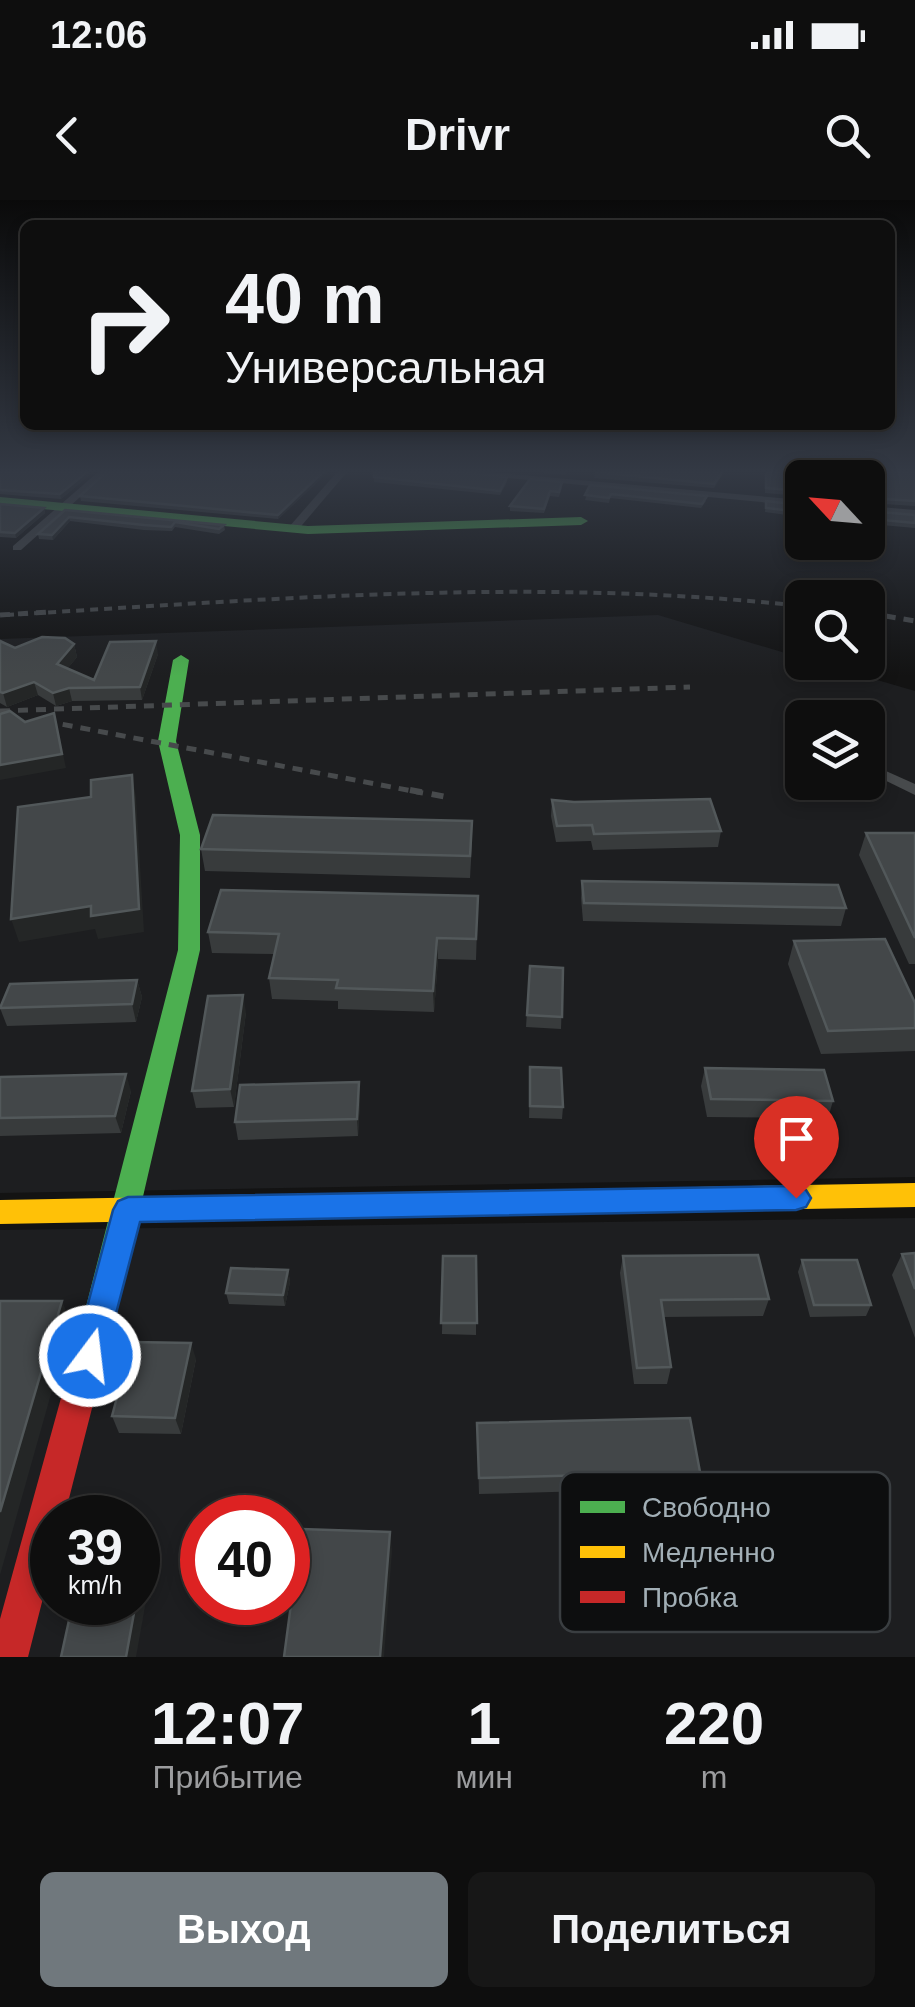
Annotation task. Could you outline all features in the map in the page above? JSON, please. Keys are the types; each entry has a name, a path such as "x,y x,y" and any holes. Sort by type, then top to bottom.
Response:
{"street":[{"path":"17,548 25,540"},
{"path":"9,1657 128,1210 189,950 190,834 166,741 182,660"},
{"path":"885,775 915,790"},
{"path":"0,1212 915,1195"}],"shaded area":[{"path":"658,615 785,653 785,680 877,680 915,691 915,1177 0,1193 0,639"},
{"path":"915,1218 915,1657 0,1657 0,1230"}],"building":[{"path":"42,637 65,638 74,644 57,664 94,680 110,642 156,641 140,687 69,688 53,693 34,682 0,692 0,641 15,648"},
{"path":"10,711 25,722 54,713 62,754 0,765 0,714"},
{"path":"132,775 139,909 91,916 91,906 11,919 18,807 91,797 91,780"},
{"path":"710,799 721,831 594,834 592,825 557,826 552,800 574,802"},
{"path":"213,815 472,821 470,856 201,849"},
{"path":"866,833 915,833 915,938"},
{"path":"582,881 838,885 846,908 584,903"},
{"path":"221,890 478,896 476,939 437,938 433,991 336,988 338,980 269,978 279,934 208,932"},
{"path":"885,939 915,1003 915,1028 828,1031 794,941"},
{"path":"530,966 563,968 562,1017 527,1015"},
{"path":"137,980 132,1004 0,1008 10,984"},
{"path":"243,995 230,1089 192,1091 208,996"},
{"path":"530,1067 561,1068 563,1107 530,1106"},
{"path":"705,1068 824,1070 833,1101 711,1099"},
{"path":"126,1074 115,1116 0,1118 0,1077"},
{"path":"359,1082 357,1119 235,1122 240,1085"},
{"path":"915,1253 915,1289 902,1254"},
{"path":"758,1255 769,1299 661,1300 671,1367 637,1368 623,1256"},
{"path":"443,1256 476,1256 477,1323 441,1323"},
{"path":"802,1260 857,1260 871,1305 814,1305"},
{"path":"231,1268 288,1270 283,1295 226,1293"},
{"path":"0,1301 62,1301 0,1512"},
{"path":"132,1342 191,1343 175,1418 112,1416"},
{"path":"690,1418 700,1472 560,1472 560,1476 479,1478 477,1423"},
{"path":"310,1529 390,1532 380,1657 284,1657 288,1625 310,1625"},
{"path":"68,1625 132,1625 126,1657 61,1657"}],"railway":[{"path":"6,615 305,597 503,592 702,597 785,604"},
{"path":"0,615 48,612"},
{"path":"885,616 915,621"},
{"path":"0,711 690,687"},
{"path":"45,721 423,793"},
{"path":"410,790 452,798"}],"traffic: fast":[{"path":"98,1322 189,950 190,835 167,741 181,660"}],"traffic: slow":[{"path":"0,1212 915,1195"}],"traffic: jam":[{"path":"9,1657 98,1322"}],"route":[{"path":"90,1356 128,1210 796,1198"}]}
